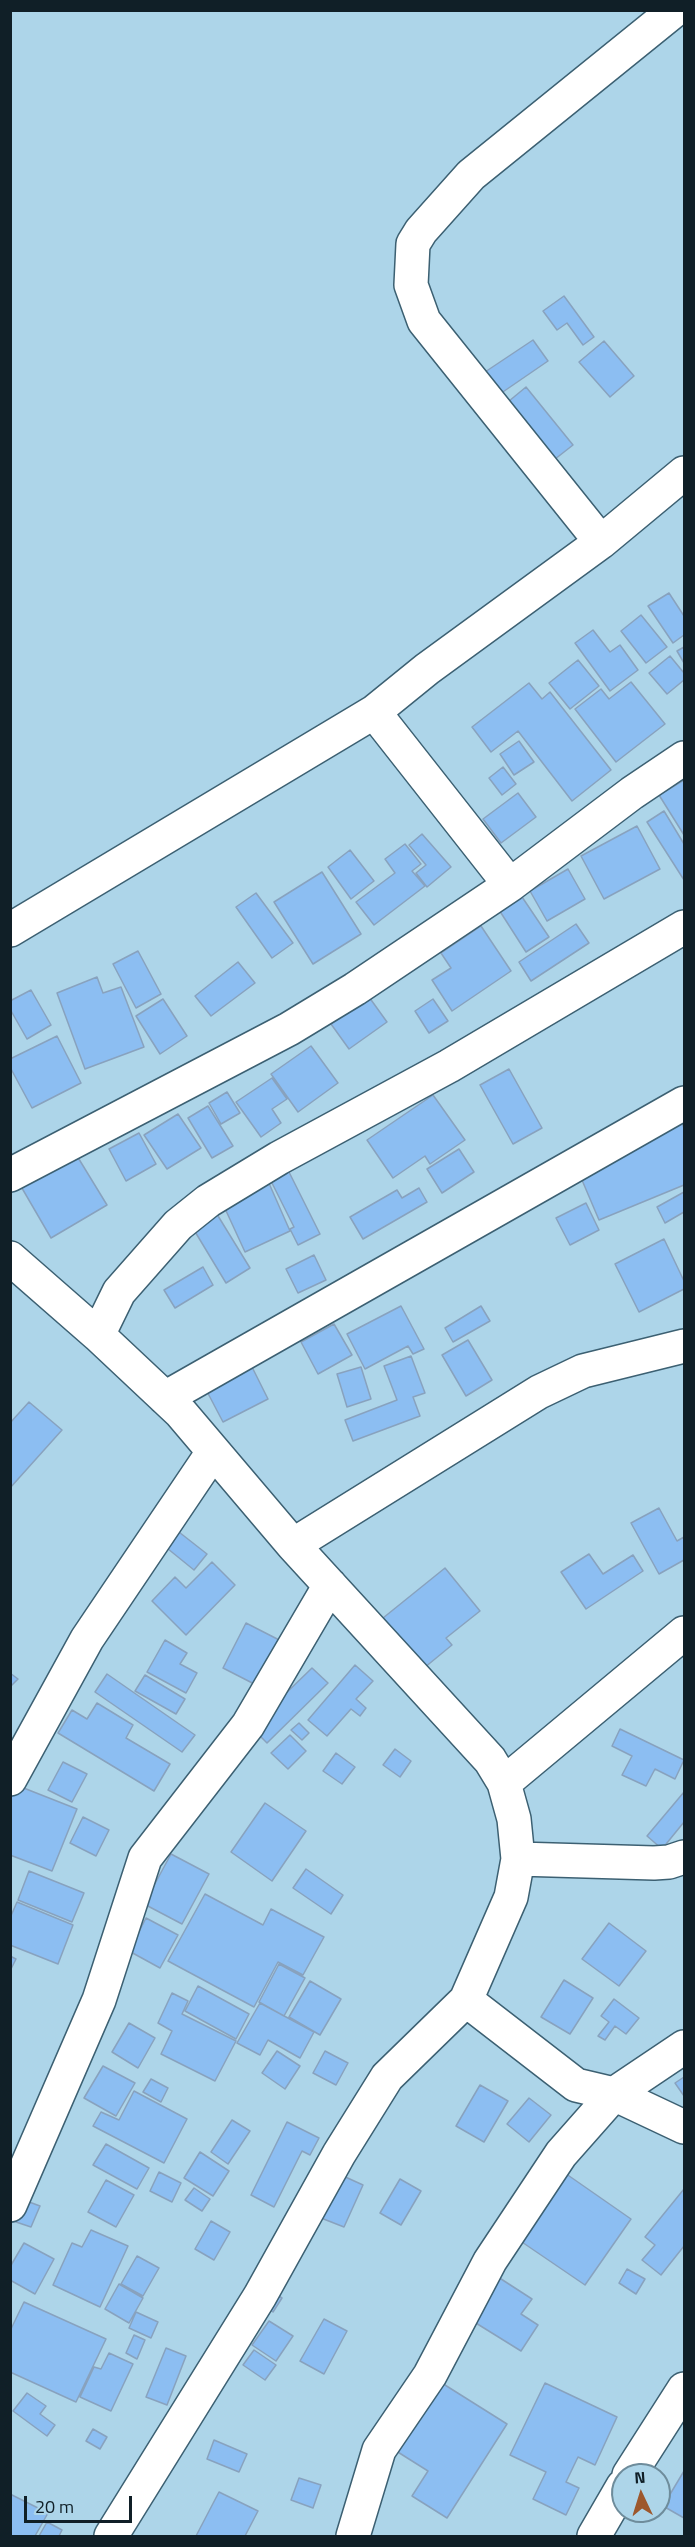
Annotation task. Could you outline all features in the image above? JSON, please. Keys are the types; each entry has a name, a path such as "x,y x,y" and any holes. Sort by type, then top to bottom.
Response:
{"street":[{"path":"602,542 424,321 411,285 413,244 421,231 471,175 675,10"},
{"path":"10,930 374,712 428,669 602,542 684,472"},
{"path":"374,712 510,885"},
{"path":"10,1175 289,1029 355,989 510,885 632,793 684,758"},
{"path":"99,1335 119,1292 178,1225 208,1201 279,1158 681,938"},
{"path":"165,1398 684,1104"},
{"path":"10,1258 99,1335 165,1398 293,1545 490,1760 504,1783 514,1819 518,1859 511,1897 466,2000 387,2077 339,2154 260,2296 111,2536"},
{"path":"293,1545 539,1392 583,1371 684,1346"},
{"path":"10,1779 87,1639 213,1452"},
{"path":"10,2205 99,2000 146,1858 248,1725 330,1585"},
{"path":"504,1783 684,1633"},
{"path":"518,1859 654,1863 669,1862 684,1857"},
{"path":"466,2000 576,2085 614,2094 684,2127"},
{"path":"353,2536 379,2450 430,2375 490,2261 554,2163 614,2094 684,2047"},
{"path":"637,2463 684,2390"},
{"path":"594,2536 611,2507"}],"building":[{"path":"564,296 594,337 583,345 567,323 557,330 543,311"},
{"path":"533,340 548,361 497,396 482,374"},
{"path":"604,341 634,376 610,397 579,362"},
{"path":"526,387 573,445 550,463 503,406"},
{"path":"669,593 684,616 684,635 673,643 648,606"},
{"path":"641,615 667,647 646,663 621,631"},
{"path":"593,630 610,652 620,645 638,670 610,691 575,643"},
{"path":"684,647 684,663 677,651"},
{"path":"670,656 684,673 684,680 667,694 649,673"},
{"path":"578,660 599,686 570,709 549,683"},
{"path":"631,682 665,724 616,762 575,709 601,689 609,699"},
{"path":"529,683 542,699 550,692 611,770 572,801 518,731 491,752 472,727"},
{"path":"519,741 534,762 514,775 500,754"},
{"path":"503,767 516,784 502,795 489,778"},
{"path":"684,780 684,835 659,795"},
{"path":"518,793 536,817 501,843 483,819"},
{"path":"664,811 684,844 684,880 647,822"},
{"path":"637,826 660,869 604,899 581,856"},
{"path":"422,834 451,867 427,887 416,873 426,865 409,845"},
{"path":"405,844 421,864 412,871 425,886 374,925 356,902 395,873 385,859"},
{"path":"350,850 374,881 351,899 328,867"},
{"path":"568,869 585,899 547,921 530,891"},
{"path":"322,872 361,934 313,964 274,902"},
{"path":"516,888 549,937 526,952 494,902"},
{"path":"256,893 293,943 272,958 236,907"},
{"path":"576,924 589,943 531,981 519,962"},
{"path":"481,926 511,971 452,1011 432,980 451,968 441,953"},
{"path":"138,951 161,994 136,1008 113,964"},
{"path":"238,962 255,983 211,1016 195,996"},
{"path":"97,977 103,993 121,987 144,1047 85,1069 57,993"},
{"path":"31,990 51,1025 27,1039 10,1009 10,1001"},
{"path":"369,997 387,1022 349,1049 331,1024"},
{"path":"163,999 187,1036 160,1054 136,1016"},
{"path":"433,999 448,1021 429,1033 415,1011"},
{"path":"57,1036 81,1083 32,1108 10,1067 10,1059"},
{"path":"311,1046 338,1083 298,1112 271,1074"},
{"path":"509,1069 542,1128 513,1144 480,1085"},
{"path":"272,1078 287,1099 272,1109 281,1123 261,1137 236,1102"},
{"path":"227,1092 240,1113 221,1124 209,1103"},
{"path":"433,1095 465,1140 430,1164 425,1156 393,1178 367,1140"},
{"path":"208,1106 233,1146 212,1158 188,1118"},
{"path":"178,1114 201,1148 167,1169 144,1135"},
{"path":"681,1121 684,1128 684,1185 599,1220 579,1173"},
{"path":"139,1133 156,1164 126,1181 109,1149"},
{"path":"459,1149 474,1172 442,1193 427,1169"},
{"path":"74,1151 107,1205 51,1238 19,1183"},
{"path":"284,1162 320,1234 298,1245 290,1229 294,1227 266,1171"},
{"path":"268,1181 290,1231 245,1252 222,1202"},
{"path":"419,1188 427,1202 363,1239 350,1217 397,1190 402,1198"},
{"path":"684,1192 684,1212 665,1223 657,1207"},
{"path":"586,1203 599,1230 570,1245 556,1218"},
{"path":"215,1211 250,1268 226,1283 191,1225"},
{"path":"664,1239 684,1281 684,1289 639,1312 615,1264"},
{"path":"314,1255 326,1280 298,1293 286,1269"},
{"path":"203,1267 213,1285 175,1308 164,1290"},
{"path":"401,1306 424,1349 413,1354 408,1346 365,1369 347,1334"},
{"path":"481,1306 490,1321 453,1342 445,1328"},
{"path":"334,1324 352,1355 318,1374 301,1342"},
{"path":"468,1340 492,1380 466,1396 442,1355"},
{"path":"411,1356 425,1393 413,1397 420,1416 353,1441 345,1420 397,1400 384,1366"},
{"path":"248,1359 268,1399 223,1422 202,1382"},
{"path":"361,1367 371,1399 347,1407 337,1374"},
{"path":"29,1402 62,1430 10,1488 10,1423"},
{"path":"659,1508 677,1541 684,1537 684,1560 659,1574 631,1523"},
{"path":"170,1525 207,1554 194,1570 157,1540"},
{"path":"589,1554 603,1574 633,1555 643,1571 586,1609 561,1572"},
{"path":"212,1562 235,1585 186,1635 152,1601 175,1577 186,1588"},
{"path":"445,1568 480,1611 446,1638 452,1645 424,1668 383,1618"},
{"path":"246,1623 287,1644 264,1689 223,1668"},
{"path":"165,1640 187,1653 180,1664 197,1673 186,1693 147,1672"},
{"path":"355,1665 373,1681 356,1699 366,1708 360,1716 351,1709 327,1736 308,1720"},
{"path":"312,1668 328,1683 267,1743 251,1727"},
{"path":"10,1673 18,1679 10,1687"},
{"path":"107,1674 195,1735 182,1752 95,1692"},
{"path":"145,1675 185,1699 176,1714 135,1691"},
{"path":"97,1703 133,1725 126,1738 170,1764 154,1791 58,1733 72,1710 87,1719"},
{"path":"299,1723 309,1733 302,1740 291,1730"},
{"path":"620,1729 684,1760 675,1779 655,1769 646,1786 622,1775 632,1756 612,1746"},
{"path":"290,1735 306,1751 288,1769 271,1753"},
{"path":"395,1749 411,1761 400,1777 383,1765"},
{"path":"336,1753 355,1767 342,1784 323,1771"},
{"path":"63,1762 87,1774 72,1802 48,1790"},
{"path":"16,1785 77,1809 52,1871 10,1855 10,1798"},
{"path":"684,1792 684,1822 662,1849 647,1836"},
{"path":"265,1803 306,1831 272,1881 231,1852"},
{"path":"83,1817 109,1830 96,1856 70,1843"},
{"path":"171,1854 209,1874 182,1924 144,1904"},
{"path":"306,1869 343,1895 331,1914 293,1888"},
{"path":"29,1871 84,1893 72,1922 18,1900"},
{"path":"205,1894 263,1925 271,1909 324,1937 303,1975 278,1962 254,2007 168,1961"},
{"path":"17,1902 73,1925 58,1964 10,1945 10,1918"},
{"path":"146,1918 178,1935 160,1968 129,1951"},
{"path":"609,1923 646,1951 619,1986 582,1959"},
{"path":"10,1956 16,1959 10,1971"},
{"path":"279,1964 305,1978 284,2016 259,2002"},
{"path":"564,1980 593,1998 570,2034 541,2017"},
{"path":"310,1981 341,1999 320,2035 289,2017"},
{"path":"198,1986 249,2014 236,2039 185,2011"},
{"path":"172,1993 188,2001 182,2014 236,2041 215,2081 161,2054 172,2031 158,2023"},
{"path":"614,1999 639,2018 626,2034 615,2026 605,2040 598,2036 609,2022 601,2016"},
{"path":"260,2003 314,2032 300,2058 268,2040 260,2055 237,2043"},
{"path":"129,2023 155,2038 138,2068 112,2052"},
{"path":"277,2051 300,2066 285,2089 262,2073"},
{"path":"325,2051 348,2063 336,2085 313,2073"},
{"path":"103,2066 135,2083 116,2116 84,2098"},
{"path":"684,2077 684,2096 675,2083"},
{"path":"151,2079 168,2088 161,2102 143,2092"},
{"path":"480,2085 508,2101 484,2142 456,2126"},
{"path":"134,2091 187,2119 164,2163 93,2126 101,2112 119,2120"},
{"path":"529,2098 551,2115 529,2142 507,2124"},
{"path":"232,2120 250,2131 228,2164 211,2152"},
{"path":"287,2122 319,2138 310,2155 302,2151 274,2207 251,2195"},
{"path":"106,2144 149,2168 137,2189 93,2165"},
{"path":"200,2152 229,2171 213,2196 184,2178"},
{"path":"562,2171 631,2219 585,2285 516,2238"},
{"path":"159,2172 181,2183 172,2202 150,2191"},
{"path":"341,2175 363,2185 344,2227 321,2218"},
{"path":"400,2179 421,2191 401,2225 380,2213"},
{"path":"106,2180 134,2195 116,2227 88,2212"},
{"path":"194,2188 210,2199 202,2211 185,2200"},
{"path":"684,2189 684,2246 661,2275 642,2260 655,2245 645,2237"},
{"path":"21,2199 40,2206 31,2227 13,2221"},
{"path":"211,2221 230,2232 214,2260 195,2249"},
{"path":"91,2230 128,2246 100,2307 53,2285 72,2243 82,2247"},
{"path":"24,2243 54,2259 35,2294 10,2280 10,2267"},
{"path":"137,2256 159,2268 143,2296 121,2284"},
{"path":"627,2269 645,2279 636,2294 619,2283"},
{"path":"498,2277 532,2299 521,2314 538,2325 521,2351 471,2320"},
{"path":"119,2284 143,2298 129,2323 105,2309"},
{"path":"270,2291 282,2298 273,2312 262,2304"},
{"path":"24,2302 106,2339 76,2402 10,2372 10,2331"},
{"path":"136,2312 158,2322 151,2338 129,2328"},
{"path":"324,2319 347,2331 324,2374 300,2361"},
{"path":"269,2321 293,2336 276,2361 252,2345"},
{"path":"134,2335 145,2340 137,2359 126,2353"},
{"path":"166,2348 186,2356 167,2405 146,2397"},
{"path":"254,2350 276,2365 265,2380 243,2365"},
{"path":"109,2353 133,2364 111,2411 80,2397 94,2367 101,2369"},
{"path":"437,2380 507,2424 447,2518 412,2496 428,2471 393,2449"},
{"path":"545,2383 617,2417 595,2465 578,2457 566,2482 579,2488 566,2515 533,2499 546,2472 510,2455"},
{"path":"27,2393 46,2406 40,2414 55,2425 47,2436 13,2411"},
{"path":"93,2429 107,2437 100,2449 86,2441"},
{"path":"214,2440 247,2454 239,2472 207,2459"},
{"path":"684,2471 684,2518 671,2511 671,2493"},
{"path":"299,2478 321,2485 313,2508 291,2500"},
{"path":"219,2492 258,2511 245,2536 196,2536"},
{"path":"10,2494 48,2513 35,2536 10,2536"},
{"path":"47,2522 62,2530 59,2536 39,2536"}]}
